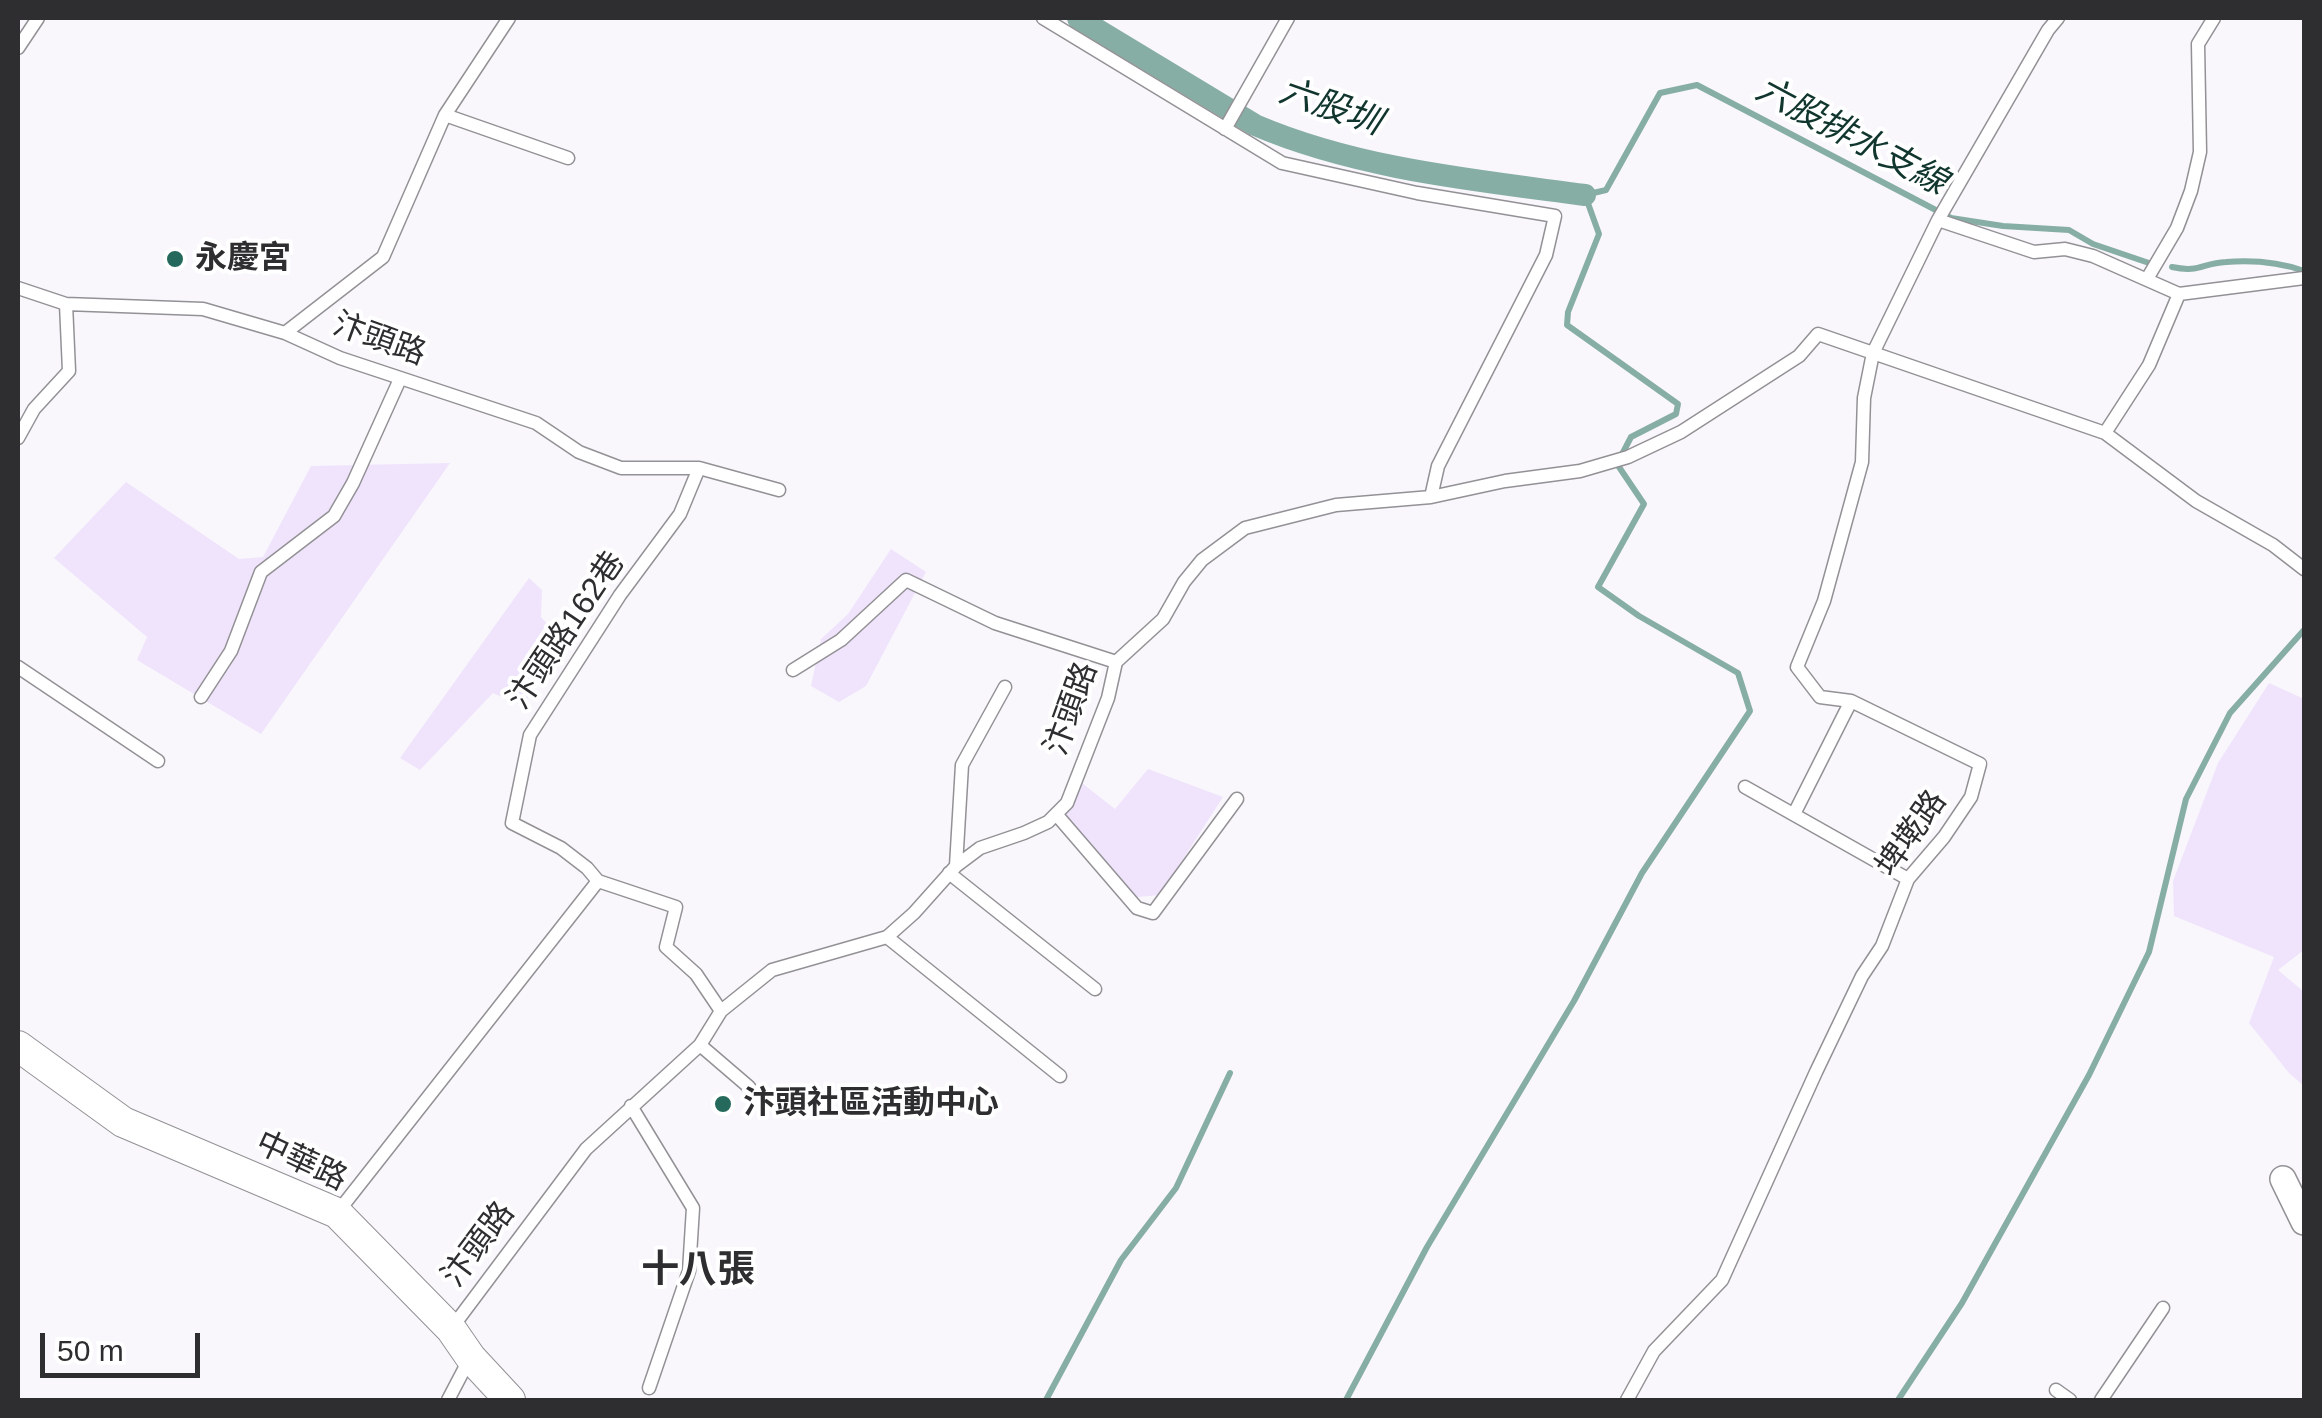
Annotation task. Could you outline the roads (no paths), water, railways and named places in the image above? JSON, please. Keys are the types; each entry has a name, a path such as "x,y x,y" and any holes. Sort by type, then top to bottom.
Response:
{"street":[{"name":"中華路","path":"18,1046 123,1122 337,1213 452,1329 471,1358 510,1400"},
{"path":"2283,1179 2304,1222"}],"lane":[{"path":"18,48 38,18"},
{"path":"285,333 383,257 446,115 509,18"},
{"path":"1043,18 1227,124 1282,163 1417,193 1555,216 1546,255 1438,466 1431,497"},
{"path":"1227,124 1288,18"},
{"name":"埤墘路","path":"1627,1400 1654,1352 1722,1280 1816,1072 1862,976 1882,946 1908,879 1971,797 1980,764 1851,701 1820,696 1797,666 1824,601 1862,462 1864,398 1873,353 1938,220 2058,18"},
{"path":"2147,279 2177,228 2191,191 2200,152 2198,44 2214,18"},
{"path":"446,115 568,158"},
{"path":"1938,220 2034,252 2064,249 2093,256 2179,294 2304,278"},
{"name":"汴頭路","path":"18,288 66,304 204,309 285,333 340,358 536,423 579,452 621,468 699,468 778,490"},
{"path":"2105,433 2150,364 2179,294"},
{"path":"18,438 34,410 69,371 66,304"},
{"name":"汴頭路","path":"452,1329 586,1149 700,1045 721,1011 772,970 887,938 952,869 980,848 1048,822 1067,803 1108,698 1116,662 1162,619 1202,560 1245,528 1336,505 1431,497 1504,481 1580,471 1628,457 1681,432 1800,356 1818,334 1873,353"},
{"path":"1873,353 2105,433 2196,501 2273,545 2304,568"},
{"path":"202,697 231,651 261,572 334,516 400,378"},
{"name":"汴頭路162巷","path":"699,468 680,514 620,595 530,735 512,823 561,848 598,881 676,907 666,947 696,974 721,1011"},
{"path":"793,670 841,640 906,580 995,622 1116,662"},
{"path":"18,667 158,761"},
{"path":"1005,687 962,765 952,869 1095,989"},
{"path":"1794,814 1851,701"},
{"path":"1744,787 1908,879"},
{"path":"1056,814 1137,908 1153,913 1237,798"},
{"path":"337,1213 598,881"},
{"path":"887,938 1060,1076"},
{"path":"700,1045 749,1087"},
{"path":"631,1106 693,1208 689,1272 650,1388"},
{"path":"2101,1400 2163,1308"},
{"path":"448,1400 471,1358"},
{"path":"2056,1390 2070,1400"}],"waterway":[{"name":"六股圳","path":"1078,18 1255,125 1294,140 1417,171 1585,195"},
{"path":"1346,1400 1427,1247 1574,1001 1642,873 1750,711 1738,673 1639,616 1598,587 1644,504 1617,464 1631,437 1676,414 1678,404 1567,325 1568,312 1599,234 1585,195 1606,190 1660,93 1697,85 1951,218 2069,230 2093,244 2149,263"},
{"name":"六股排水支線","path":"2172,267 2189,269 2236,261 2304,271"},
{"path":"1898,1400 1962,1303 2089,1075 2149,952 2186,799 2230,713 2304,630"},
{"path":"1046,1400 1121,1260 1176,1188 1230,1073"}],"place":[{"name":"永慶宮","path":"175,259"},
{"name":"汴頭社區活動中心","path":"723,1104"}],"district":[{"name":"十八張","path":"698,1272"}]}
